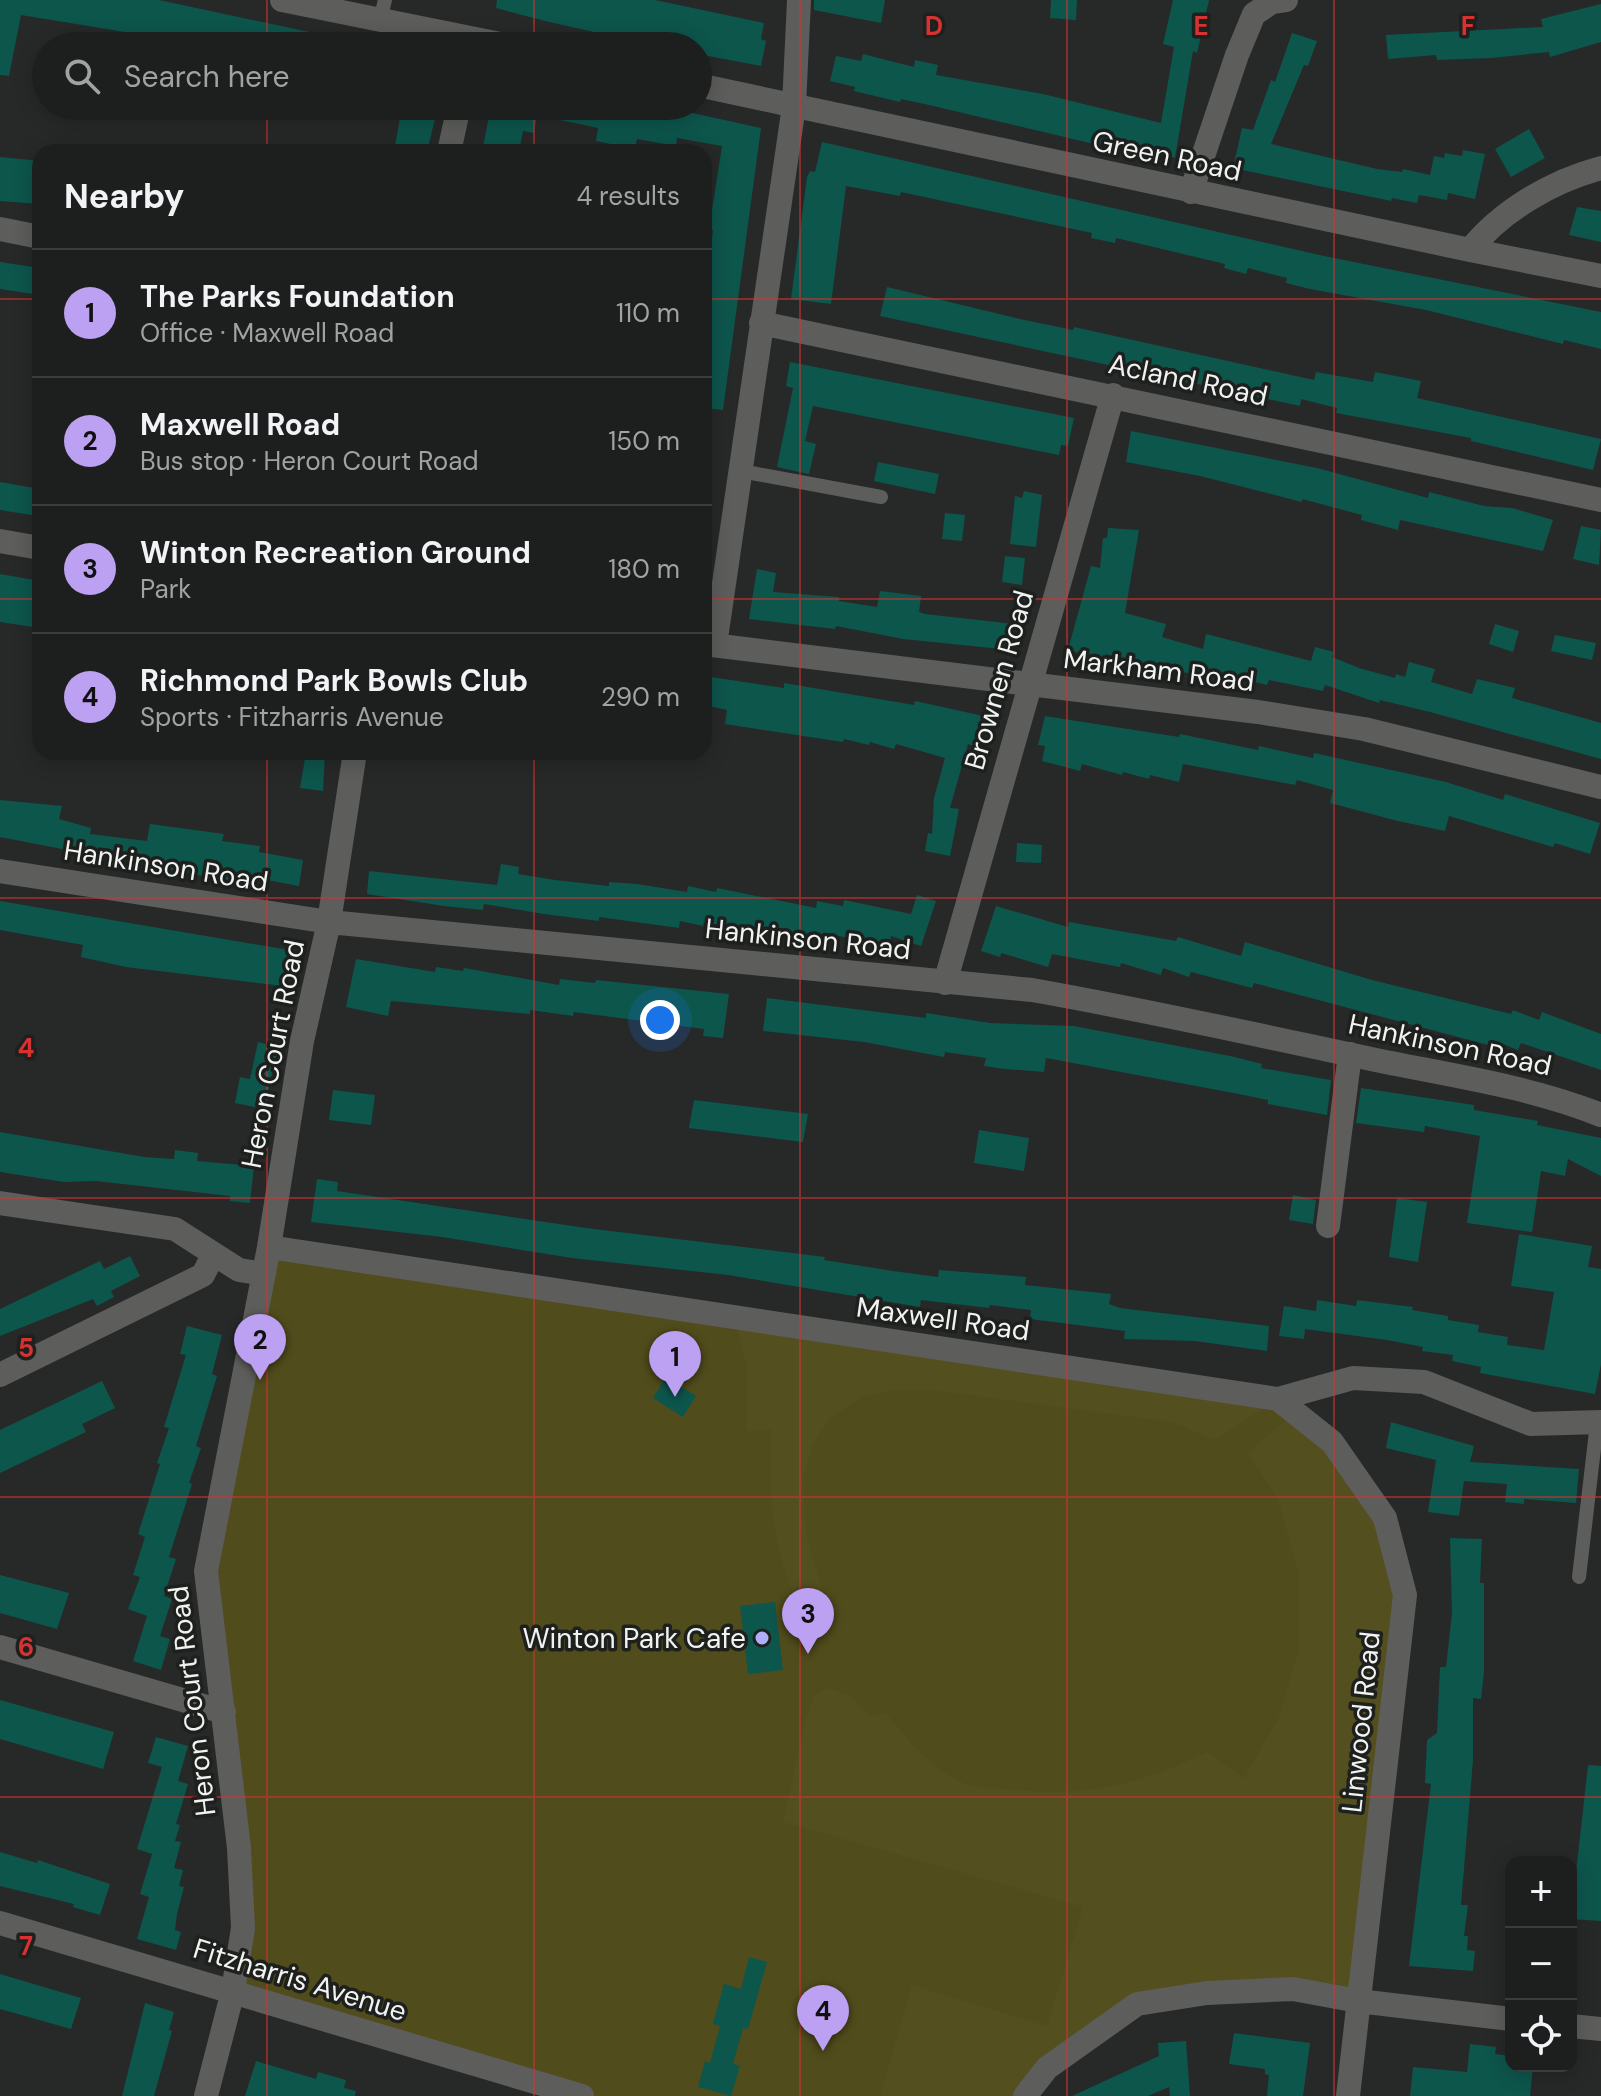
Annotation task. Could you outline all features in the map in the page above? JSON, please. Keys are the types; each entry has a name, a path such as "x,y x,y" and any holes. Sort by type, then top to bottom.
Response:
{"street":[{"path":"282,0 382,10 445,32"},
{"path":"712,633 741,471 794,106 799,0"},
{"path":"1191,192 1237,55 1247,7 1286,0"},
{"name":"Green Road","path":"712,88 1191,192 1601,276"},
{"path":"451,144 456,120"},
{"path":"1470,250 1486,230 1526,202 1570,178 1601,168"},
{"path":"0,229 32,235"},
{"name":"Acland Road","path":"761,323 1601,500"},
{"name":"Brownen Road","path":"945,983 1113,395"},
{"path":"0,541 32,547"},
{"name":"Markham Road","path":"712,644 1029,683 1364,729 1601,787"},
{"name":"Heron Court Road","path":"206,2096 233,1991 243,1928 239,1848 206,1571 269,1247 302,1041 329,922 354,760"},
{"name":"Hankinson Road","path":"0,871 329,922 1032,990 1350,1054 1568,1102 1601,1115"},
{"path":"1328,1226 1350,1054"},
{"path":"0,1203 175,1229 239,1270 264,1274"},
{"name":"Maxwell Road","path":"269,1247 1278,1399 1353,1378 1424,1382 1531,1424 1599,1423"},
{"path":"0,1375 203,1275 213,1255"},
{"name":"Linwood Road","path":"1278,1399 1332,1442 1385,1518 1405,1595 1348,2096"},
{"path":"0,1647 224,1712"},
{"name":"Fitzharris Avenue","path":"0,1923 582,2096"},
{"path":"1025,2096 1047,2068 1137,2004 1207,1993 1293,1989 1358,2001 1505,2018"},
{"path":"1577,2027 1601,2029"}],"lane":[{"path":"741,471 881,497"},
{"path":"1579,1577 1599,1423"}],"shaded area":[{"path":"269,1247 1291,1400 1318,1430 1293,1989 1137,2004 1025,2096 582,2096 233,1991 243,1928 206,1571"},
{"path":"735,1318 1278,1399 1215,1440 1171,1422 932,1390 891,1390 861,1398 830,1418 812,1446 803,1480 806,1536 828,1608 802,1615 784,1569 774,1525 770,1480 771,1430 747,1431 746,1365"},
{"path":"1294,1412 1385,1518 1405,1595 1358,2001 1293,1989 1137,2004 1032,2096 880,2096 912,1985 1047,2026 1083,1907 783,1822 806,1717 815,1694 829,1688 849,1695 870,1717 886,1713 933,1763 955,1779 976,1787 1033,1791 1085,1790 1133,1781 1207,1752 1244,1778 1279,1717 1299,1648 1298,1571 1278,1499 1248,1453"}],"building":[{"path":"0,0 159,0 309,32 125,32 21,15 9,76 0,75"},
{"path":"497,0 655,0 764,23 761,39 766,41 761,66 712,57 712,32 594,32 496,8"},
{"path":"814,0 885,0 881,23 814,10"},
{"path":"1051,0 1077,0 1076,20 1050,18"},
{"path":"1173,0 1209,0 1197,53 1193,51 1175,158 1116,145 1116,148 1094,144 901,99 900,102 854,91 855,87 830,81 836,56 861,61 863,54 914,67 915,60 938,65 936,75 1043,94 1161,123 1174,47 1163,44"},
{"path":"1601,4 1601,42 1550,57 1549,52 1491,58 1437,60 1436,55 1388,59 1386,35 1543,27 1541,19"},
{"path":"1292,33 1317,41 1271,144 1377,169 1402,172 1403,169 1430,175 1434,156 1444,158 1445,153 1462,156 1463,150 1485,154 1475,199 1448,193 1447,200 1419,195 1417,203 1392,198 1391,201 1233,168 1242,128 1253,130 1271,80 1275,82"},
{"path":"712,117 761,128 723,410 712,409 712,211 722,146 677,138 676,144 637,139 636,144 611,144 596,141 598,128 560,120 712,120"},
{"path":"400,120 435,120 429,144 395,144"},
{"path":"488,120 536,120 534,133 523,131 521,144 484,144"},
{"path":"1529,129 1545,158 1511,177 1495,149"},
{"path":"822,142 1324,256 1601,312 1601,349 1564,340 1563,344 1426,310 1310,289 1286,283 1287,278 1248,268 1246,274 1224,268 1225,264 1116,238 1115,243 1091,238 1092,233 901,192 900,196 846,186 831,304 791,299 807,177 810,171 815,172"},
{"path":"0,157 32,160 32,203 0,201"},
{"path":"1577,207 1601,211 1601,242 1569,235"},
{"path":"0,262 32,267 32,294 0,289"},
{"path":"887,287 1020,319 1073,330 1074,327 1314,380 1316,372 1373,382 1375,372 1421,381 1417,398 1601,439 1593,470 1471,441 1471,438 1336,413 1337,408 1301,399 1300,406 880,316"},
{"path":"790,362 1074,418 1068,446 1061,445 1059,455 813,406 805,441 816,444 809,474 777,467 793,388 786,386"},
{"path":"1131,431 1317,468 1428,498 1429,492 1484,506 1512,508 1553,520 1543,551 1400,520 1398,530 1361,520 1362,515 1302,499 1302,502 1200,476 1126,462"},
{"path":"878,462 939,474 935,494 874,481"},
{"path":"0,482 32,488 32,515 0,510"},
{"path":"1024,491 1042,495 1036,547 1010,544 1015,496 1022,498"},
{"path":"945,513 965,515 962,541 942,539"},
{"path":"1581,526 1601,530 1599,565 1573,559"},
{"path":"1108,528 1139,530 1125,613 1166,624 1162,637 1203,649 1206,634 1311,661 1315,647 1334,652 1332,657 1359,668 1395,678 1396,674 1405,677 1409,662 1435,669 1431,682 1472,694 1477,679 1515,688 1512,698 1601,723 1601,759 1430,712 1380,700 1379,703 1325,685 1323,691 1269,680 1267,685 1215,672 1213,679 1106,654 1104,660 1068,650 1091,566 1100,568 1103,538 1107,538"},
{"path":"1005,556 1025,558 1022,585 1002,582"},
{"path":"757,569 776,573 773,592 839,597 839,601 877,607 880,591 921,596 919,612 925,614 1014,624 1011,650 903,639 836,626 835,629 749,619"},
{"path":"0,574 32,580 32,627 0,622"},
{"path":"1495,624 1519,631 1513,652 1489,644"},
{"path":"1555,635 1596,643 1592,660 1551,651"},
{"path":"712,677 784,688 784,683 914,705 915,701 988,717 979,748 968,744 950,808 959,809 950,856 925,851 928,833 932,834 934,798 945,758 896,744 894,749 870,742 869,745 844,739 843,742 725,724 727,710 712,707"},
{"path":"1045,716 1179,737 1180,734 1258,750 1259,746 1313,758 1314,753 1446,782 1503,800 1505,794 1600,823 1590,854 1555,843 1553,847 1449,816 1445,831 1398,821 1330,803 1333,790 1297,780 1295,785 1183,764 1179,782 1150,775 1149,779 1123,772 1122,775 1082,764 1080,771 1042,761 1045,746 1038,745"},
{"path":"305,760 325,760 323,791 300,788"},
{"path":"0,800 62,806 59,819 91,828 90,834 147,841 150,824 224,834 222,841 260,846 259,852 303,860 299,886 256,878 256,882 223,880 0,837"},
{"path":"1017,843 1042,845 1041,863 1016,862"},
{"path":"501,864 519,867 518,874 555,880 609,886 609,882 637,884 687,892 688,886 716,892 717,888 816,908 817,901 843,906 844,900 911,914 917,895 936,901 921,946 891,936 889,946 834,935 832,940 800,934 798,940 704,922 703,926 680,921 679,928 599,917 599,921 484,904 483,910 444,906 367,894 369,871 497,885"},
{"path":"0,901 289,950 283,986 126,967 81,957 83,945 0,930"},
{"path":"996,906 1068,927 1069,922 1176,941 1178,937 1241,956 1245,942 1372,980 1511,1014 1513,1010 1539,1020 1542,1012 1601,1034 1601,1070 1521,1043 1518,1050 1493,1040 1492,1046 1254,983 1252,988 1191,972 1189,977 1163,968 1161,975 1121,963 1120,967 1052,954 1048,967 1001,953 1000,957 981,951"},
{"path":"356,959 435,972 436,967 463,971 464,968 559,985 560,979 595,983 596,980 729,994 723,1038 703,1036 704,1029 574,1012 573,1016 530,1010 530,1014 391,1001 388,1016 346,1007"},
{"path":"767,998 926,1018 926,1013 990,1023 1074,1026 1235,1057 1262,1064 1261,1068 1331,1080 1327,1115 1268,1104 1268,1100 1239,1094 1046,1058 1044,1072 1005,1069 984,1066 986,1058 945,1052 944,1057 864,1042 763,1031"},
{"path":"258,1042 278,1047 264,1109 235,1103 240,1077 250,1079"},
{"path":"1361,1088 1474,1105 1474,1110 1538,1121 1537,1125 1601,1138 1601,1176 1568,1159 1565,1176 1541,1171 1532,1232 1467,1223 1480,1136 1425,1126 1424,1132 1356,1123"},
{"path":"333,1090 375,1095 371,1125 329,1120"},
{"path":"694,1100 808,1114 803,1142 689,1128"},
{"path":"979,1130 1029,1138 1024,1171 974,1163"},
{"path":"0,1132 144,1157 174,1159 175,1150 198,1153 197,1161 254,1166 250,1203 230,1201 230,1196 96,1181 64,1182 0,1172"},
{"path":"317,1179 338,1182 337,1191 586,1228 825,1257 824,1260 893,1271 938,1277 939,1270 1026,1277 1025,1285 1111,1294 1109,1304 1120,1308 1269,1326 1267,1351 1195,1341 1124,1339 1125,1331 1030,1319 1031,1310 921,1300 920,1307 728,1275 572,1258 442,1237 311,1222"},
{"path":"1293,1195 1316,1200 1313,1224 1289,1220"},
{"path":"1397,1198 1427,1202 1418,1262 1389,1257"},
{"path":"1519,1234 1592,1246 1588,1267 1601,1269 1601,1364 1595,1394 1480,1373 1481,1367 1452,1361 1453,1355 1422,1351 1423,1347 1387,1340 1305,1329 1304,1339 1279,1336 1284,1306 1316,1311 1317,1300 1356,1306 1357,1300 1413,1307 1412,1310 1448,1316 1448,1320 1479,1325 1478,1332 1508,1337 1507,1345 1544,1350 1554,1292 1511,1286"},
{"path":"130,1256 140,1276 111,1291 114,1297 97,1306 93,1299 0,1336 0,1309 100,1261 104,1269"},
{"path":"187,1326 222,1335 212,1374 217,1376 196,1446 201,1448 169,1557 176,1559 164,1596 172,1599 160,1636 170,1639 161,1670 133,1661 147,1616 128,1609 140,1577 133,1575 145,1537 138,1534 169,1428 164,1427 186,1355 180,1354"},
{"path":"666,1377 696,1396 683,1417 653,1398"},
{"path":"102,1381 115,1408 82,1424 86,1432 0,1473 0,1430"},
{"path":"1391,1422 1474,1446 1470,1462 1579,1469 1576,1503 1524,1499 1524,1504 1505,1502 1507,1484 1464,1481 1459,1516 1428,1512 1436,1460 1386,1448"},
{"path":"1450,1538 1482,1539 1480,1583 1484,1583 1484,1672 1481,1699 1473,1698 1473,1760 1461,1905 1468,1905 1464,1936 1468,1936 1467,1950 1475,1951 1473,1971 1409,1966 1431,1784 1425,1783 1427,1740 1437,1733 1440,1667 1446,1667 1452,1613"},
{"path":"0,1575 69,1593 57,1629 0,1613"},
{"name":"Winton Park Cafe","path":"775,1602 783,1670 748,1674 740,1606"},
{"path":"0,1700 114,1732 103,1769 0,1739"},
{"path":"156,1737 188,1746 178,1781 188,1784 176,1824 180,1825 175,1841 181,1842 174,1868 183,1870 179,1886 184,1887 177,1914 175,1930 181,1932 176,1950 137,1939 149,1897 140,1894 152,1854 137,1849 162,1767 148,1763"},
{"path":"1588,1765 1601,1766 1601,1921 1577,1919 1577,1864"},
{"path":"0,1852 37,1863 38,1860 110,1884 100,1915 73,1907 74,1904 0,1886"},
{"path":"749,1957 767,1962 748,2029 743,2028 733,2064 740,2066 731,2096 698,2087 705,2061 710,2063 720,2026 713,2024 724,1984 741,1989"},
{"path":"0,1974 81,1998 71,2029 0,2009"},
{"path":"145,2003 174,2012 169,2030 172,2031 154,2096 122,2096"},
{"path":"1234,2033 1310,2043 1303,2096 1267,2096 1269,2075 1265,2074 1265,2069 1229,2064"},
{"path":"1186,2041 1190,2096 1170,2096 1169,2087 1148,2096 1072,2096 1159,2056 1158,2043"},
{"path":"1470,2044 1496,2047 1495,2054 1505,2055 1505,2072 1532,2072 1530,2096 1410,2096 1413,2067 1467,2072"},
{"path":"256,2061 316,2079 318,2072 346,2080 344,2088 356,2091 355,2096 245,2096"}],"place":[{"name":"Maxwell Road","path":"260,1380"},
{"name":"The Parks Foundation","path":"675,1397"},
{"name":"Winton Park Cafe","path":"762,1638"},
{"name":"Winton Recreation Ground","path":"808,1654"},
{"name":"Richmond Park Bowls Club","path":"823,2051"}]}
